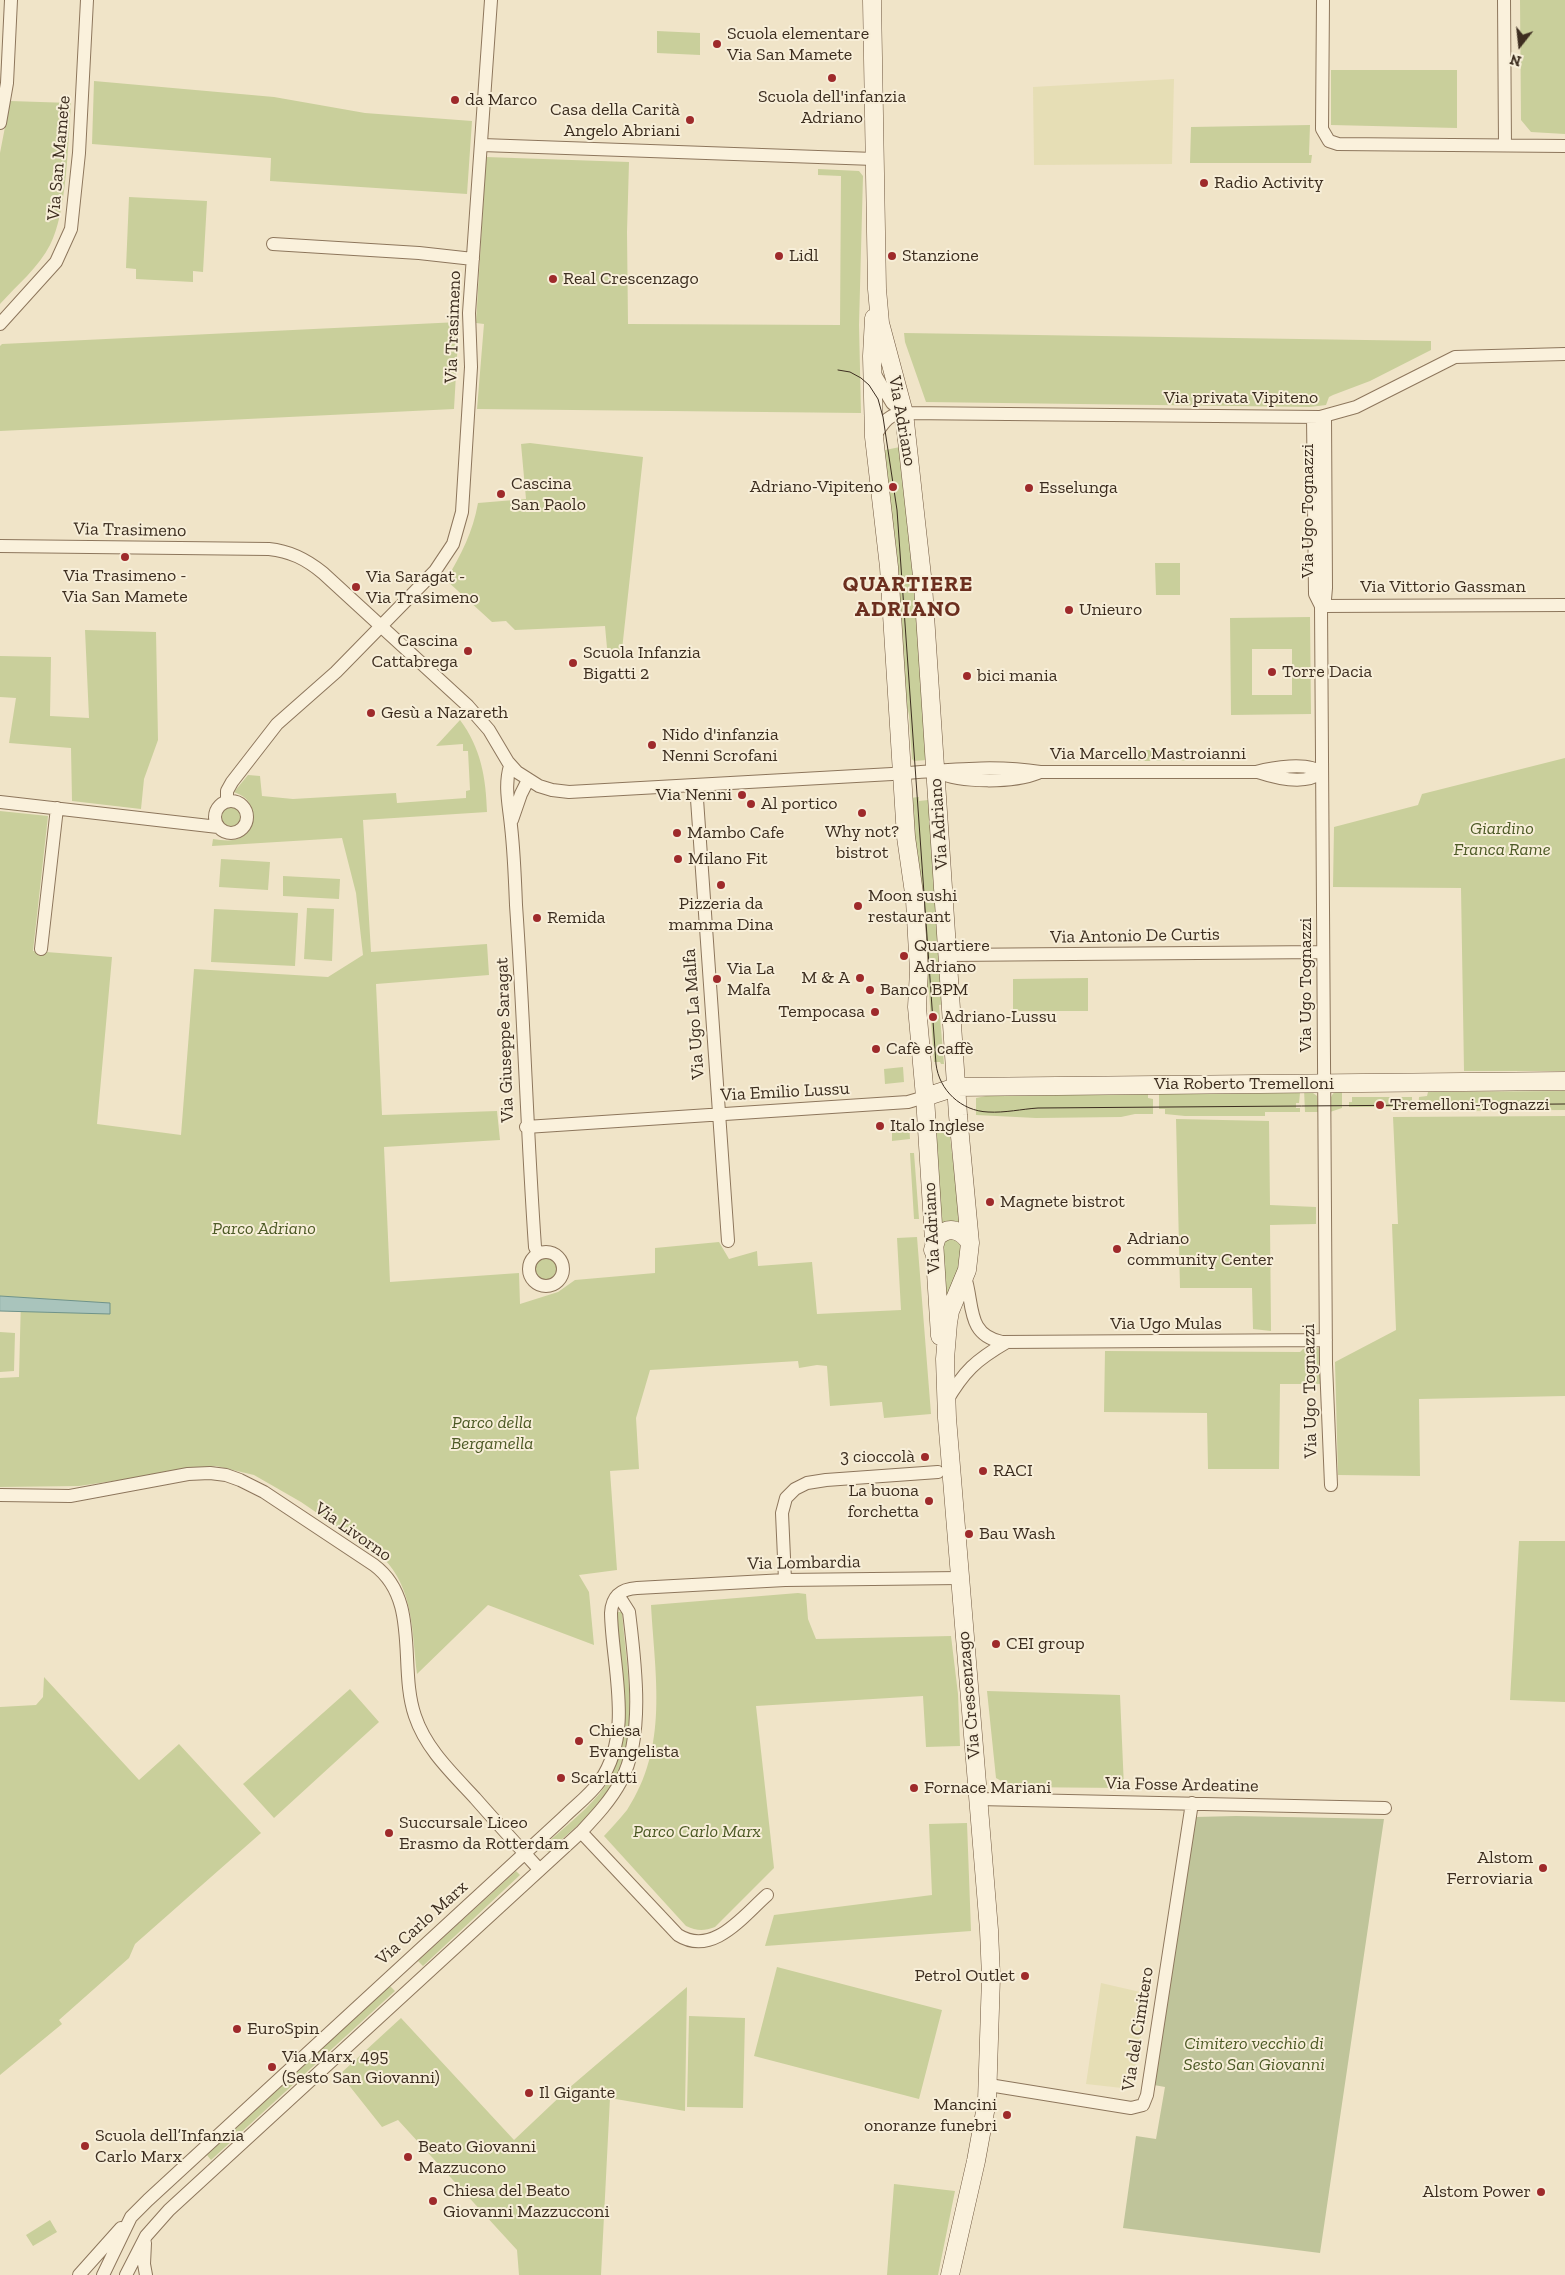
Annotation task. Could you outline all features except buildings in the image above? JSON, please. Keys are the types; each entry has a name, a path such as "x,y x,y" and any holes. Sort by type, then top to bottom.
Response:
{"street":[{"path":"0,123 7,83 11,0"},
{"name":"Via San Mamete","path":"0,324 56,262 71,229 79,153 87,0"},
{"name":"Via Trasimeno","path":"215,814 219,806 227,801 227,791 232,782 277,724 327,681 382,627 443,560 453,544 460,523 471,367 469,319 491,0"},
{"name":"Via Adriano","path":"872,0 877,289 880,324 904,413 923,584 956,1087 970,1243 965,1277 948,1317 945,1358 946,1402"},
{"path":"1323,0 1322,129 1326,140 1338,144 1565,146"},
{"path":"1504,0 1505,145"},
{"path":"482,145 874,160"},
{"path":"273,244 410,252 473,259"},
{"name":"Via Adriano","path":"877,289 873,328 872,370 874,437 889,567 908,864 914,893 919,971 917,1007 925,1097 938,1325 945,1358"},
{"name":"Via privata Vipiteno","path":"904,413 1319,416 1364,404 1455,357 1565,354"},
{"path":"872,370 892,403 904,413"},
{"path":"874,437 888,417 904,413"},
{"name":"Via Ugo Tognazzi","path":"1319,416 1315,594 1321,606 1326,1340 1330,1485"},
{"name":"Via Trasimeno","path":"0,546 269,549 284,551 314,565 382,627"},
{"name":"Via Vittorio Gassman","path":"1321,606 1565,605"},
{"path":"382,627 480,720 495,738 510,766 528,780"},
{"name":"Via Giuseppe Saragat","path":"510,766 507,788 520,958 526,1127 535,1247 538,1253"},
{"name":"Via Marcello Mastroianni","path":"528,780 546,789 565,792 935,771 950,778 1011,779 1040,772 1256,772 1274,768 1305,767 1317,769 1321,773"},
{"name":"Via Giuseppe Saragat","path":"511,825 521,794 528,780"},
{"name":"Via Ugo La Malfa","path":"696,785 728,1241"},
{"path":"0,802 190,823 207,827 218,827 225,832 233,833 241,830 246,824 247,812 242,805 235,801 227,801"},
{"path":"41,949 57,808"},
{"path":"190,823 215,814 218,827"},
{"name":"Via Antonio De Curtis","path":"947,955 1323,952"},
{"name":"Via Roberto Tremelloni","path":"925,1097 956,1087 1565,1081"},
{"name":"Via Emilio Lussu","path":"526,1127 908,1102 925,1097"},
{"path":"933,1251 937,1237 948,1230 960,1232 970,1243"},
{"name":"Via Ugo Mulas","path":"965,1277 975,1324 988,1337 1007,1342 1326,1340"},
{"path":"946,1402 966,1371 1007,1342"},
{"name":"Via Crescenzago","path":"946,1402 990,1956 989,2085 981,2138 950,2275"},
{"path":"785,1580 782,1513 786,1498 795,1489 807,1483 826,1480 938,1472"},
{"name":"Via Livorno","path":"0,1495 70,1496 188,1474 210,1473 226,1475 264,1492 374,1565 394,1585 400,1600 412,1702 422,1732 436,1755 539,1869"},
{"name":"Via Lombardia","path":"650,1588 785,1580 960,1578"},
{"path":"614,1599 621,1592 632,1588 650,1588"},
{"path":"126,2275 146,2236 169,2210 581,1832 613,1795 625,1773 632,1754 637,1710 628,1610 632,1588"},
{"path":"628,1610 640,1593 650,1588"},
{"path":"614,1599 622,1601 628,1610"},
{"name":"Via Carlo Marx","path":"79,2275 156,2191 592,1790 606,1772 613,1756 619,1721 612,1616 614,1599"},
{"name":"Via Fosse Ardeatine","path":"978,1799 1385,1808"},
{"name":"Via del Cimitero","path":"989,2085 1131,2108 1143,2105 1148,2095 1192,1803"},
{"path":"581,1832 678,1935 688,1940 702,1942 718,1937 766,1895"},
{"name":"Via Carlo Marx","path":"104,2275 131,2217"},
{"path":"146,2236 144,2259 146,2275"}],"shaded area":[{"path":"1174,79 1172,164 1034,165 1033,87"},
{"path":"1101,1983 1149,1994 1131,2089 1086,2084"}],"green space":[{"path":"1520,0 1565,0 1565,134 1531,132 1521,120"},
{"path":"657,31 700,33 700,55 657,53"},
{"path":"1331,70 1457,70 1457,128 1331,125"},
{"path":"94,81 274,97 365,113 472,121 467,194 270,181 271,158 92,144"},
{"path":"10,101 71,103 66,176 56,231 40,261 0,304 0,153"},
{"path":"1310,125 1309,155 1312,155 1311,163 1190,163 1191,127"},
{"path":"486,157 629,162 627,232 628,324 840,325 841,176 818,175 818,169 859,171 863,176 859,325 861,413 477,409 484,324 476,323"},
{"path":"129,197 207,201 203,272 193,271 193,282 136,279 136,269 126,268"},
{"path":"459,322 454,409 0,431 0,346 2,344"},
{"path":"904,333 1431,341 1431,350 1370,381 1329,397 1326,405 1310,407 926,402 905,342"},
{"path":"530,443 643,457 621,659 608,659 605,626 515,630 506,621 492,622 446,580 466,543 478,503 526,499 521,444"},
{"path":"900,447 909,507 927,760 914,761 912,759 909,715 905,699 880,451"},
{"path":"1155,563 1180,563 1180,595 1156,595"},
{"path":"1310,617 1311,714 1231,715 1230,618","holes":["1252,649 1292,649 1292,695 1252,695"]},
{"path":"85,630 156,632 158,740 144,779 141,809 72,801 71,748 9,743 16,698 0,697 0,656 51,657 50,716 89,718"},
{"path":"460,720 478,752 484,775 487,812 363,820 371,952 487,944 489,975 376,984 382,1115 497,1111 500,1140 384,1147 390,1282 519,1273 520,1304 558,1292 575,1280 655,1273 655,1248 719,1242 729,1259 757,1251 758,1266 812,1262 817,1314 901,1310 897,1238 917,1237 931,1414 884,1418 882,1402 830,1406 827,1366 817,1365 799,1368 798,1361 650,1370 636,1418 639,1469 610,1471 617,1570 579,1575 589,1592 594,1645 488,1605 417,1674 410,1612 401,1583 393,1570 383,1558 301,1502 254,1475 216,1466 79,1486 0,1487 0,1378 19,1377 21,1298 0,1296 0,811 48,816 33,951 112,957 97,1124 181,1135 194,969 328,977 363,955 356,893 342,838 212,846 213,839 230,840 240,838 245,835 251,826 252,810 250,805 244,797 234,792 248,775 260,776 262,796 293,799 396,793 397,803 466,798 466,791 470,790 468,751 463,751 463,744 436,746"},
{"path":"1138,750 1165,750 1165,761 1138,761"},
{"path":"1169,750 1194,750 1194,760 1169,761"},
{"name":"Giardino Franca Rame","path":"1565,758 1565,1071 1464,1071 1461,888 1333,887 1334,827 1418,805 1422,794"},
{"path":"919,797 919,801 928,800 945,1004 939,1005 944,1064 934,1062 929,992 925,992 909,798"},
{"path":"231,804 240,808 244,817 240,826 231,830 222,826 218,817 222,808"},
{"path":"221,859 270,862 268,890 219,887"},
{"path":"283,876 340,879 339,899 283,896"},
{"path":"307,908 334,909 332,961 304,959"},
{"path":"214,909 298,913 295,966 211,962"},
{"path":"1088,978 1088,1011 1013,1011 1013,979"},
{"path":"903,1067 904,1082 885,1084 884,1069"},
{"path":"1304,1089 1317,1096 1319,1112 1305,1112"},
{"path":"1342,1089 1342,1108 1330,1112 1332,1094"},
{"path":"1565,1091 1565,1110 1418,1111 1419,1097 1427,1096 1428,1092"},
{"path":"1300,1093 1299,1103 1296,1103 1296,1108 1300,1108 1300,1112 1265,1112 1265,1116 1185,1116 1165,1114 1165,1109 1159,1109 1159,1094"},
{"path":"1148,1094 1148,1098 1153,1099 1153,1114 1135,1114 1121,1117 1036,1118 976,1115 976,1098 986,1096"},
{"path":"1352,1097 1412,1097 1412,1107 1349,1107"},
{"path":"1565,1116 1565,1396 1419,1399 1420,1476 1338,1475 1335,1362 1396,1330 1392,1224 1398,1224 1393,1117"},
{"path":"1176,1119 1269,1121 1270,1205 1316,1207 1316,1224 1270,1225 1271,1331 1253,1329 1252,1288 1180,1288"},
{"path":"892,1123 909,1124 910,1139 892,1141"},
{"path":"949,1123 963,1224 937,1226 932,1124"},
{"path":"910,1153 914,1153 919,1219 914,1219"},
{"path":"954,1237 965,1249 945,1311 939,1244"},
{"path":"546,1256 555,1260 559,1269 555,1278 546,1282 537,1278 533,1269 537,1260"},
{"path":"0,1332 15,1333 14,1371 0,1372"},
{"path":"1322,1348 1327,1384 1280,1384 1279,1469 1208,1469 1207,1413 1104,1412 1105,1351 1300,1352 1303,1349"},
{"path":"1519,1541 1565,1541 1565,1702 1510,1700"},
{"name":"Parco Carlo Marx","path":"798,1593 806,1594 808,1619 816,1639 951,1636 958,1694 960,1746 926,1747 923,1696 756,1706 774,1868 715,1927 697,1930 686,1926 604,1836 627,1810 640,1786 649,1761 654,1736 656,1710 651,1605"},
{"path":"616,1612 622,1612 630,1703 629,1727 621,1770 605,1798 548,1852 544,1846 592,1802 606,1785 615,1767 623,1725 622,1677"},
{"path":"44,1677 139,1780 179,1744 261,1833 135,1944 129,1958 59,2020 62,2024 0,2075 0,1707 36,1705 43,1697"},
{"path":"350,1689 379,1722 274,1818 243,1784"},
{"path":"987,1691 1120,1695 1124,1788 1012,1787 996,1778"},
{"name":"Cimitero vecchio di Sesto San Giovanni","path":"1195,1817 1384,1819 1320,2253 1123,2228 1136,2136 1156,2139 1165,2087 1154,2085"},
{"path":"967,1823 971,1931 765,1946 774,1915 932,1895 929,1824"},
{"path":"516,1871 520,1875 423,1966 418,1961"},
{"path":"777,1967 942,2010 919,2099 754,2056"},
{"path":"390,1986 395,1991 211,2160 207,2155"},
{"path":"687,1987 685,2111 610,2098 601,2275 519,2275 517,2250 398,2120 382,2127 340,2074 401,2018 514,2140 569,2088"},
{"path":"689,2016 745,2018 743,2108 687,2107"},
{"path":"894,2184 955,2191 938,2275 887,2275"},
{"path":"50,2220 57,2232 33,2246 26,2235"}],"water":[{"path":"0,1296 110,1303 110,1314 0,1311"}],"tram line":[{"path":"838,370 850,372 869,385 878,399 883,417 897,510 936,1064 942,1082 953,1097 969,1108 988,1112 1038,1108 1565,1104"}],"place":[{"name":"Scuola elementare Via San Mamete","path":"717,44"},
{"name":"Scuola dell'infanzia Adriano","path":"832,78"},
{"name":"da Marco","path":"455,100"},
{"name":"Casa della Carità Angelo Abriani","path":"690,120"},
{"name":"Radio Activity","path":"1204,183"},
{"name":"Lidl","path":"779,256"},
{"name":"Stanzione","path":"892,256"},
{"name":"Real Crescenzago","path":"553,279"},
{"name":"Adriano-Vipiteno","path":"893,487"},
{"name":"Esselunga","path":"1029,488"},
{"name":"Cascina San Paolo","path":"501,494"},
{"name":"Via Trasimeno - Via San Mamete","path":"125,557"},
{"name":"Via Saragat - Via Trasimeno","path":"356,587"},
{"name":"Unieuro","path":"1069,610"},
{"name":"Cascina Cattabrega","path":"468,651"},
{"name":"Scuola Infanzia Bigatti 2","path":"573,663"},
{"name":"Torre Dacia","path":"1272,672"},
{"name":"bici mania","path":"967,676"},
{"name":"Gesù a Nazareth","path":"371,713"},
{"name":"Nido d'infanzia Nenni Scrofani","path":"652,745"},
{"name":"Via Nenni","path":"742,795"},
{"name":"Al portico","path":"751,804"},
{"name":"Why not? bistrot","path":"862,813"},
{"name":"Mambo Cafe","path":"677,833"},
{"name":"Milano Fit","path":"678,859"},
{"name":"Pizzeria da mamma Dina","path":"721,885"},
{"name":"Moon sushi restaurant","path":"858,906"},
{"name":"Remida","path":"537,918"},
{"name":"Quartiere Adriano","path":"904,956"},
{"name":"M & A","path":"860,978"},
{"name":"Via La Malfa","path":"717,979"},
{"name":"Banco BPM","path":"870,990"},
{"name":"Tempocasa","path":"875,1012"},
{"name":"Adriano-Lussu","path":"933,1017"},
{"name":"Cafè e caffè","path":"876,1049"},
{"name":"Tremelloni-Tognazzi","path":"1380,1105"},
{"name":"Italo Inglese","path":"880,1126"},
{"name":"Magnete bistrot","path":"990,1202"},
{"name":"Adriano community Center","path":"1117,1249"},
{"name":"3 cioccolà","path":"925,1457"},
{"name":"RACI","path":"983,1471"},
{"name":"La buona forchetta","path":"929,1501"},
{"name":"Bau Wash","path":"969,1534"},
{"name":"CEI group","path":"996,1644"},
{"name":"Chiesa Evangelista","path":"579,1741"},
{"name":"Scarlatti","path":"561,1778"},
{"name":"Fornace Mariani","path":"914,1788"},
{"name":"Succursale Liceo Erasmo da Rotterdam","path":"389,1833"},
{"name":"Alstom Ferroviaria","path":"1543,1868"},
{"name":"Petrol Outlet","path":"1025,1976"},
{"name":"EuroSpin","path":"237,2029"},
{"name":"Via Marx, 495 (Sesto San Giovanni)","path":"272,2067"},
{"name":"Il Gigante","path":"529,2093"},
{"name":"Mancini onoranze funebri","path":"1007,2115"},
{"name":"Scuola dell’Infanzia Carlo Marx","path":"85,2146"},
{"name":"Beato Giovanni Mazzucono","path":"408,2157"},
{"name":"Alstom Power","path":"1541,2192"},
{"name":"Chiesa del Beato Giovanni Mazzucconi","path":"433,2201"}],"district":[{"name":"QUARTIERE ADRIANO","path":"908,598"}],"park label":[{"name":"Parco Adriano","path":"264,1229"},
{"name":"Parco della Bergamella","path":"492,1434"}]}
